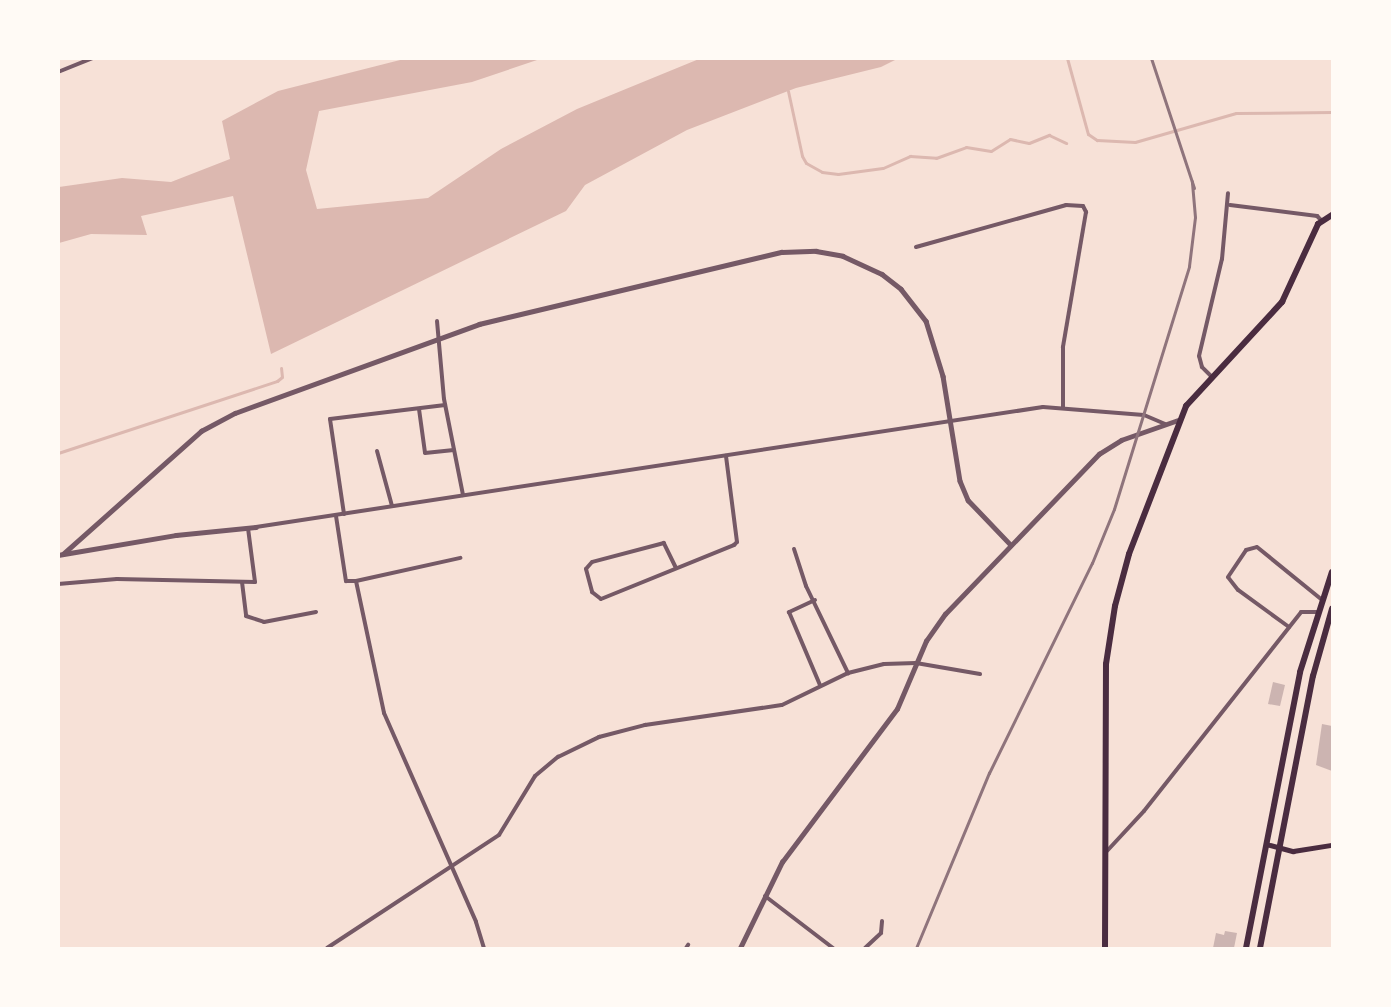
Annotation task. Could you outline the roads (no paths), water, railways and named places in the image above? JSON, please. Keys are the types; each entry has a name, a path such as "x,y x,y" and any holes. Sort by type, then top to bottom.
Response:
{"highway":[{"path":"1105,948 1106,664 1109,637 1129,554 1178,420 1211,376 1282,302 1321,220 1332,215"},
{"path":"1246,948 1305,651 1332,572"},
{"path":"1260,948 1319,654 1332,609"},
{"path":"1305,651 1319,654"}],"main road":[{"path":"1266,844 1304,851 1332,845"}],"street":[{"path":"58,72 92,58"},
{"path":"1211,376 1202,367 1199,356 1230,205 1228,193"},
{"path":"916,247 1066,205 1083,206 1086,212 1063,347 1063,407"},
{"path":"1230,205 1317,216 1321,220"},
{"path":"61,555 170,457 218,421 439,339 547,306 782,252 816,251 867,264 914,304 939,355 955,462 968,500 1011,544"},
{"path":"437,321 445,405 463,495"},
{"path":"344,514 330,419 445,405"},
{"path":"61,555 176,535 256,527 1063,407 1144,415 1165,424"},
{"path":"419,409 425,453 454,450"},
{"path":"740,948 795,842 897,709 916,663 945,614 1099,454 1121,440 1178,420"},
{"path":"377,451 392,506"},
{"path":"676,568 664,543 592,562 586,570 592,592 601,599 676,568 737,542 726,456"},
{"path":"336,515 346,581 356,581 460,558"},
{"path":"58,584 117,579 255,582 248,527"},
{"path":"1289,627 1238,590 1228,577 1246,550 1257,547 1321,599"},
{"path":"794,549 806,586 815,600 848,673"},
{"path":"356,581 384,713 484,948"},
{"path":"242,582 246,616 264,622 316,612"},
{"path":"815,600 789,612 820,685"},
{"path":"1106,851 1144,811 1301,612 1317,612"},
{"path":"327,948 499,835 535,776 573,749 599,737 645,725 782,705 848,673 916,663 980,674"},
{"path":"765,896 833,948"},
{"path":"866,948 881,933 882,921"}],"waterway":[{"path":"1067,58 1088,134 1097,140 1135,142 1236,113 1332,112"},
{"path":"788,91 802,156 806,163 822,172 838,174 883,168 910,156 936,158 966,147 991,151 1010,139 1029,143 1049,135 1066,143"},
{"path":"58,453 277,381 282,377 281,368"}],"railway":[{"path":"1151,58 1194,188"},
{"path":"916,948 989,773 1092,563 1114,509 1189,266 1195,217 1192,181"}]}
